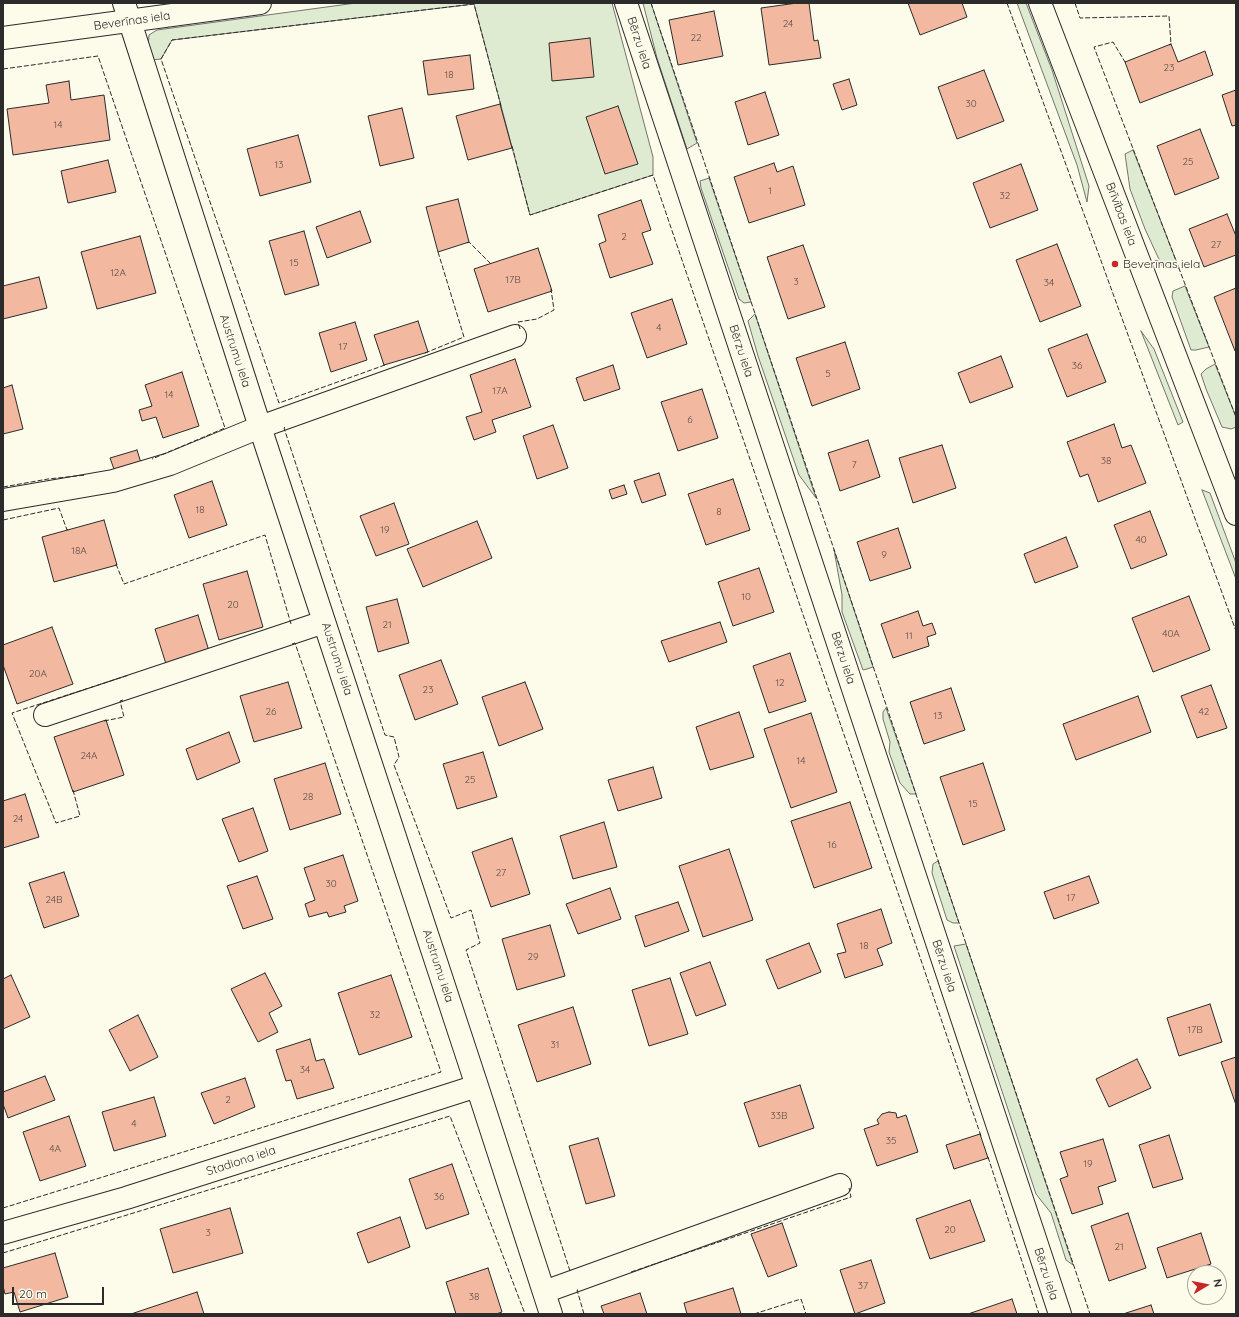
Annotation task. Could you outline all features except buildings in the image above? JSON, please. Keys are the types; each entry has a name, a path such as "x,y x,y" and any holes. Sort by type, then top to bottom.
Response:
{"street":[{"name":"Beverīnas iela","path":"3,38 126,12 260,3"},
{"name":"Bērzu iela","path":"626,3 1060,1314"},
{"name":"Brīvības iela","path":"1040,3 1236,514"},
{"name":"Austrumu iela","path":"126,12 260,427 551,1314"},
{"path":"3,500 113,481 170,464 260,427 515,336"},
{"path":"45,715 324,622"},
{"name":"Stadiona iela","path":"3,1233 126,1198 477,1086"},
{"path":"544,1292 840,1186"}],"green space":[{"path":"356,3 612,3 653,157 653,175 530,215 474,4 172,40 161,59 151,60 148,48 149,35 157,30"},
{"path":"643,3 651,3 697,143 687,149 657,58"},
{"path":"1017,3 1026,3 1052,70 1089,186 1087,202 1077,165"},
{"path":"1133,150 1179,268 1163,268 1145,229 1130,189 1125,154"},
{"path":"709,178 751,302 744,303 739,299 701,188 700,181"},
{"path":"1185,286 1209,347 1191,350 1172,297 1173,291"},
{"path":"755,314 816,498 799,475 758,356 748,321"},
{"path":"1141,331 1154,349 1183,422 1178,425"},
{"path":"1215,364 1236,417 1236,427 1231,429 1222,427 1201,374"},
{"path":"1202,490 1210,493 1236,563 1236,579"},
{"path":"834,550 873,667 867,669 863,670 842,612 842,595"},
{"path":"886,708 916,794 910,794 900,783 889,752 890,742 883,719 883,712"},
{"path":"938,861 959,923 953,923 947,920 932,873 933,864"},
{"path":"966,944 1073,1265 1066,1260 1051,1213 1036,1194 954,946"}],"fence":[{"path":"651,3 1090,1314"},
{"path":"1007,3 1236,631"},
{"path":"1075,3 1080,18 1169,16 1171,44 1169,45"},
{"path":"385,365 279,403 161,59 172,40 474,4 501,106"},
{"path":"1126,62 1113,42 1094,47 1236,417"},
{"path":"3,69 98,56 225,428 152,459"},
{"path":"512,146 530,215 653,175 981,1136"},
{"path":"467,243 469,242 491,264"},
{"path":"425,353 464,337 438,252 440,251"},
{"path":"520,329 518,322 537,319 554,310 551,289"},
{"path":"285,427 284,428 385,735 394,737 399,757 394,765 451,918 471,910 480,943 466,950 570,1271 572,1270"},
{"path":"3,487 48,479 86,475"},
{"path":"3,520 59,508 67,530 69,529"},
{"path":"116,564 124,584 265,535 291,624"},
{"path":"3,1208 441,1072 295,643 292,644"},
{"path":"73,790 80,816 56,823 12,713 129,675"},
{"path":"104,721 124,717 120,701 123,700"},
{"path":"3,1253 450,1116 525,1314"},
{"path":"988,1157 1039,1314"},
{"path":"631,1272 851,1197 849,1188"},
{"path":"578,1290 584,1314"},
{"path":"754,1314 801,1299 806,1314"}],"place":[{"name":"Beverīnas iela","path":"1115,264"}]}
